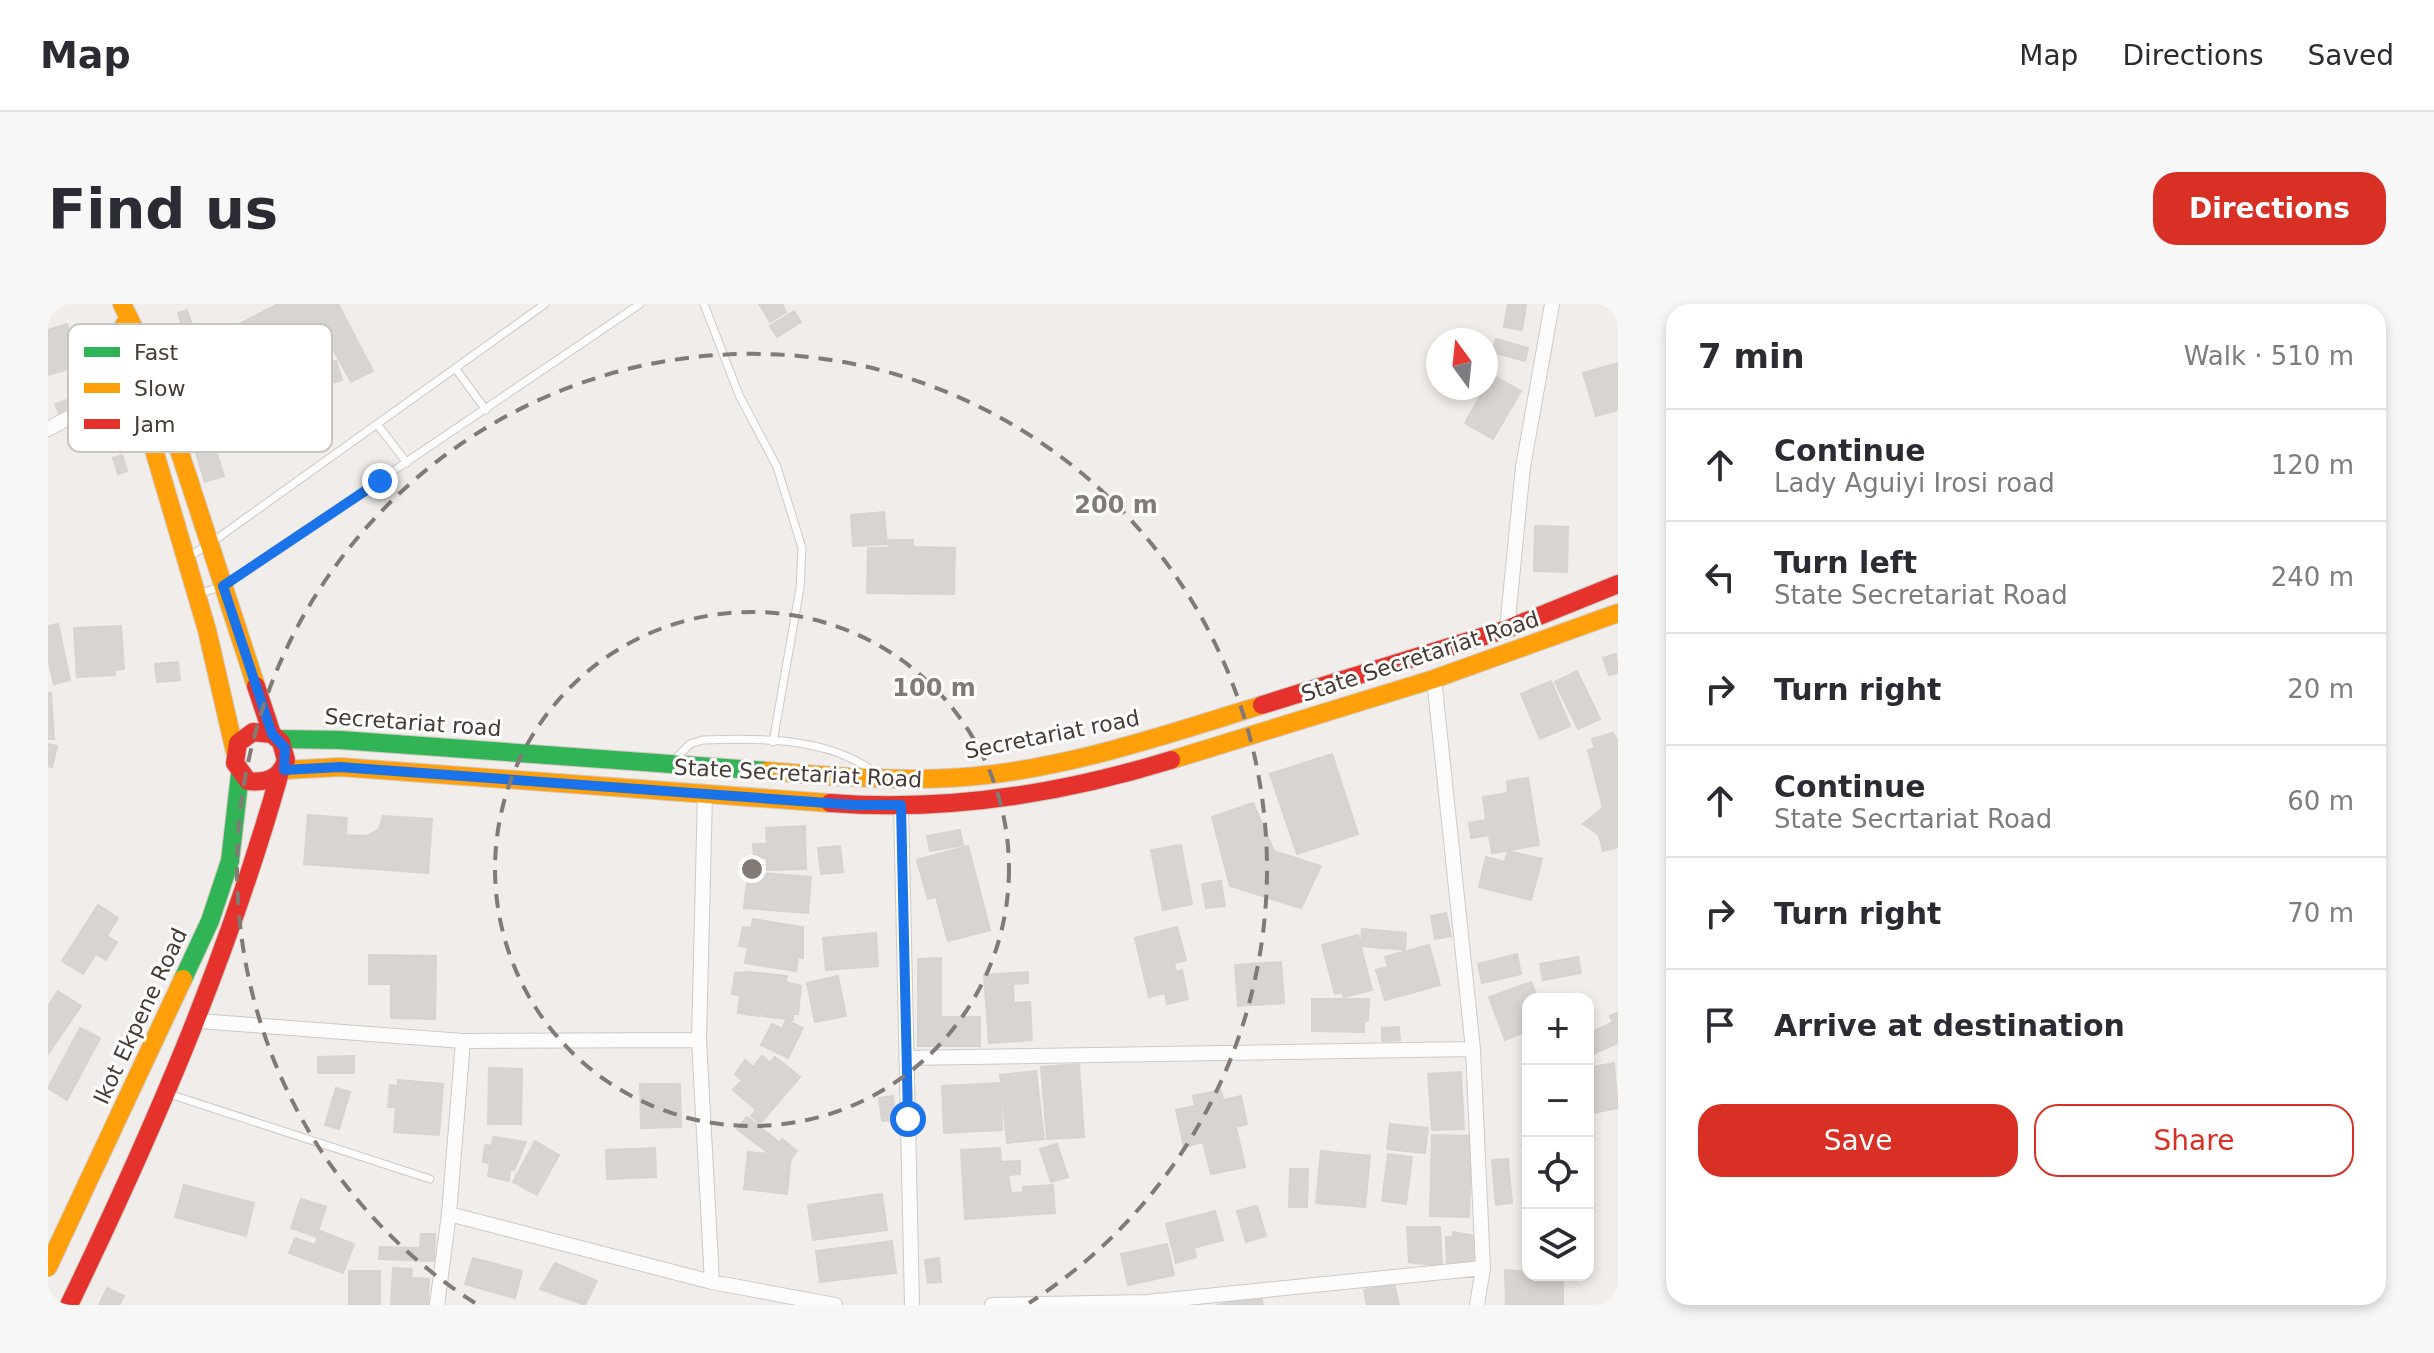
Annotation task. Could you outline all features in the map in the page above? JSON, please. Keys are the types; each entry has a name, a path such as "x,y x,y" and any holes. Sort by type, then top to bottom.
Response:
{"street":[{"path":"121,304 124,324"},
{"path":"121,304 131,324"},
{"path":"1507,629 1523,467 1552,304"},
{"path":"48,429 68,418"},
{"path":"154,452 197,595 240,774 259,784 282,773"},
{"path":"69,1305 199,1021 264,841 282,773 285,748 276,736 208,545 179,452"},
{"name":"Secretariat road","path":"276,736 881,778 950,778 1013,771 1158,737 1507,629 1618,584"},
{"name":"State Secretariat Road","path":"282,773 340,767 854,805 1013,798 1158,764 1434,679 1618,613"},
{"path":"1434,679 1473,1049 1483,1268 1477,1305"},
{"path":"235,752 238,743 253,732 276,736"},
{"name":"Ikot Ekpene Road","path":"48,1267 210,921 230,861 240,774"},
{"path":"705,793 699,1040 712,1282"},
{"path":"901,805 912,1305"},
{"path":"199,1021 463,1041 699,1040"},
{"path":"437,1305 449,1214 463,1041"},
{"path":"906,1058 1473,1049"},
{"path":"449,1214 712,1282 835,1305"},
{"path":"992,1305 1147,1303 1483,1268"}],"lane":[{"path":"185,558 208,545 545,304"},
{"path":"197,595 223,586 640,304"},
{"path":"704,304 739,395 777,467 802,548 800,588 773,742"},
{"path":"455,368 486,410"},
{"path":"377,424 407,463"},
{"path":"671,763 690,744 703,740 773,742 835,751 861,762 881,778"},
{"path":"167,1094 430,1179"}],"building":[{"path":"278,304 338,304 373,371 351,382 332,350 332,324 240,324"},
{"path":"759,304 782,304 786,312 770,322"},
{"path":"1508,304 1526,305 1522,330 1504,327"},
{"path":"187,310 191,322 181,324 178,313"},
{"path":"794,311 801,322 777,337 770,326"},
{"path":"67,324 68,328 68,369 48,375 48,330"},
{"path":"1498,340 1528,348 1525,361 1498,354"},
{"path":"336,361 342,380 332,383 332,362"},
{"path":"1618,363 1618,410 1596,416 1583,373"},
{"path":"1498,378 1521,391 1493,439 1465,423 1478,400 1498,400"},
{"path":"68,400 68,410 59,413 55,404"},
{"path":"196,452 216,452 224,476 205,482"},
{"path":"196,452 216,452 224,476 205,482"},
{"path":"122,455 127,471 118,474 113,458"},
{"path":"884,512 887,544 853,546 851,515"},
{"path":"1535,526 1568,527 1567,572 1534,571"},
{"path":"889,540 913,540 913,547 955,548 954,594 867,593 868,548 888,548"},
{"path":"58,624 70,680 54,684 48,659 48,626"},
{"path":"121,626 124,669 115,670 115,675 77,677 74,628"},
{"path":"1616,654 1618,673 1609,675 1603,658"},
{"path":"178,662 180,680 157,682 155,664"},
{"path":"1577,671 1600,719 1578,729 1555,682"},
{"path":"1551,681 1570,726 1540,739 1521,694"},
{"path":"48,693 51,693 54,739 48,739"},
{"path":"1613,733 1618,741 1618,847 1603,851 1599,835 1583,824 1603,808 1588,750 1595,748 1592,739"},
{"path":"48,744 57,746 52,767 48,766"},
{"path":"1332,754 1358,834 1297,854 1270,774"},
{"path":"1528,778 1539,845 1492,853 1489,835 1471,838 1469,823 1486,820 1483,797 1508,793 1507,781"},
{"path":"1253,803 1274,851 1321,866 1301,908 1230,886 1212,817"},
{"path":"308,815 347,818 346,835 367,836 379,829 383,816 432,819 428,873 304,864"},
{"path":"805,826 806,869 767,870 767,858 754,858 753,844 767,844 766,828"},
{"path":"960,830 963,845 930,851 927,836"},
{"path":"1181,845 1192,904 1163,910 1151,850"},
{"path":"840,846 843,872 821,874 818,848"},
{"path":"968,846 990,930 948,941 936,897 928,899 917,860"},
{"path":"1508,851 1542,859 1531,900 1479,887 1486,857 1505,862"},
{"path":"748,872 811,877 808,913 744,908"},
{"path":"1221,881 1225,906 1206,908 1202,884"},
{"path":"98,905 118,918 107,936 117,942 106,960 96,954 83,974 62,961"},
{"path":"1446,913 1451,936 1435,939 1431,916"},
{"path":"753,919 803,927 803,958 798,957 796,971 745,963 748,947 739,946 743,927 751,928"},
{"path":"1177,927 1186,960 1174,963 1176,972 1182,970 1188,999 1167,1004 1165,993 1149,997 1135,938"},
{"path":"1362,929 1406,933 1405,950 1361,946"},
{"path":"876,933 878,966 826,970 823,938"},
{"path":"1358,935 1372,990 1344,997 1342,992 1335,994 1322,945"},
{"path":"1429,945 1440,985 1385,1000 1376,970 1388,967 1385,957"},
{"path":"1517,954 1521,974 1482,983 1478,964"},
{"path":"369,955 436,956 435,1019 391,1018 391,984 369,984"},
{"path":"1578,957 1581,973 1543,980 1540,964"},
{"path":"941,958 941,1017 980,1017 980,1046 918,1046 918,959"},
{"path":"1281,962 1284,1003 1238,1006 1235,965"},
{"path":"1028,972 1028,983 1013,984 1014,1003 1030,1002 1032,1040 989,1043 984,975"},
{"path":"735,973 787,976 786,982 801,986 798,1014 793,1014 793,1020 762,1016 760,1007 759,1016 738,1013 740,995 732,994"},
{"path":"838,976 846,1016 815,1022 807,983"},
{"path":"1531,982 1536,993 1522,993 1522,1033 1505,1040 1489,997"},
{"path":"58,991 81,1006 48,1054 48,1006"},
{"path":"1312,999 1369,999 1364,1032 1312,1031"},
{"path":"1618,1012 1618,1043 1594,1054 1594,1031 1613,1022 1610,1016"},
{"path":"786,1020 803,1028 788,1058 761,1045 772,1024 782,1029"},
{"path":"1399,1027 1400,1040 1382,1041 1382,1028"},
{"path":"80,1028 100,1038 67,1100 48,1088"},
{"path":"354,1056 354,1073 318,1073 318,1057"},
{"path":"762,1056 770,1063 775,1057 800,1077 760,1124 751,1116 756,1110 733,1090 742,1080 735,1074 745,1060 753,1067"},
{"path":"1614,1063 1618,1108 1594,1113 1594,1067"},
{"path":"1079,1064 1084,1137 1047,1139 1041,1067"},
{"path":"489,1068 522,1069 521,1124 488,1124"},
{"path":"1036,1071 1044,1139 1007,1143 1000,1075"},
{"path":"1461,1072 1464,1129 1432,1130 1428,1074"},
{"path":"398,1080 443,1084 439,1135 394,1132 396,1107 388,1107 390,1085 398,1086"},
{"path":"1000,1083 1002,1130 944,1133 942,1086"},
{"path":"640,1084 680,1084 681,1127 641,1128"},
{"path":"336,1088 350,1092 339,1129 325,1125"},
{"path":"1221,1090 1223,1100 1241,1096 1247,1124 1236,1127 1245,1167 1211,1174 1203,1142 1184,1147 1176,1110 1195,1106 1193,1096"},
{"path":"893,1096 895,1120 882,1121 879,1098"},
{"path":"747,1117 779,1142 770,1154 737,1129"},
{"path":"1390,1124 1428,1128 1425,1153 1387,1149"},
{"path":"1432,1135 1472,1136 1469,1217 1430,1216"},
{"path":"493,1137 526,1142 514,1170 510,1169 509,1181 488,1176 490,1163 483,1162 485,1145 492,1146"},
{"path":"782,1139 797,1151 787,1163 772,1151"},
{"path":"535,1141 559,1155 537,1195 513,1182"},
{"path":"1057,1144 1068,1177 1051,1182 1040,1149"},
{"path":"655,1148 656,1177 607,1179 606,1150"},
{"path":"1000,1148 1001,1162 1020,1161 1020,1174 1008,1175 1011,1193 1023,1192 1023,1187 1053,1185 1055,1213 965,1219 961,1150"},
{"path":"1321,1151 1370,1156 1365,1207 1316,1203"},
{"path":"748,1152 791,1156 787,1194 744,1189"},
{"path":"1388,1154 1412,1157 1406,1204 1382,1201"},
{"path":"1508,1159 1512,1203 1496,1205 1492,1160"},
{"path":"1290,1169 1308,1169 1307,1207 1289,1207"},
{"path":"184,1185 254,1203 246,1236 175,1217"},
{"path":"882,1194 887,1230 813,1240 808,1205"},
{"path":"301,1199 326,1207 316,1237 291,1228"},
{"path":"1257,1206 1266,1236 1246,1242 1237,1211"},
{"path":"1215,1211 1223,1240 1194,1248 1196,1257 1176,1263 1166,1224"},
{"path":"1407,1227 1440,1227 1442,1266 1409,1262"},
{"path":"320,1231 354,1244 343,1273 289,1253 295,1238 315,1245"},
{"path":"1453,1232 1476,1236 1476,1266 1447,1266 1446,1237 1453,1237"},
{"path":"421,1234 435,1234 434,1261 379,1259 380,1247 420,1248"},
{"path":"892,1241 896,1273 820,1282 816,1251"},
{"path":"1167,1244 1174,1275 1128,1285 1121,1254"},
{"path":"473,1258 522,1271 515,1298 465,1284"},
{"path":"939,1258 941,1282 928,1283 925,1260"},
{"path":"555,1263 597,1281 585,1305 540,1289"},
{"path":"393,1268 412,1269 411,1278 429,1279 428,1305 391,1305"},
{"path":"1505,1270 1522,1271 1522,1281 1563,1281 1563,1305 1506,1305"},
{"path":"349,1271 380,1271 380,1305 349,1305"},
{"path":"1394,1283 1399,1305 1367,1305 1364,1290"},
{"path":"107,1288 124,1296 119,1305 99,1305"},
{"path":"1261,1296 1263,1305 1217,1305"}],"traffic: fast":[{"path":"279,739 340,740 767,771"},
{"path":"183,979 210,921 230,861 240,774"}],"traffic: slow":[{"path":"122,304 132,324"},
{"path":"155,452 207,630 235,752"},
{"path":"180,452 256,686"},
{"path":"1171,760 1434,679 1618,613"},
{"path":"767,771 903,779 989,775 1108,751 1262,705"},
{"path":"284,770 340,767 830,803"},
{"path":"48,1267 183,979"}],"traffic: jam":[{"path":"1262,705 1507,629 1618,584"},
{"path":"256,686 272,734 281,742 286,760 276,776 248,781 235,763 238,743 253,732 272,734"},
{"path":"830,803 916,805 1002,798 1087,782 1171,760"},
{"path":"69,1305 130,1176 186,1045 236,912 279,776"}],"route":[{"path":"380,481 223,586 272,734 285,748 287,759 284,770 340,767 854,805 901,805 908,1119"}]}
